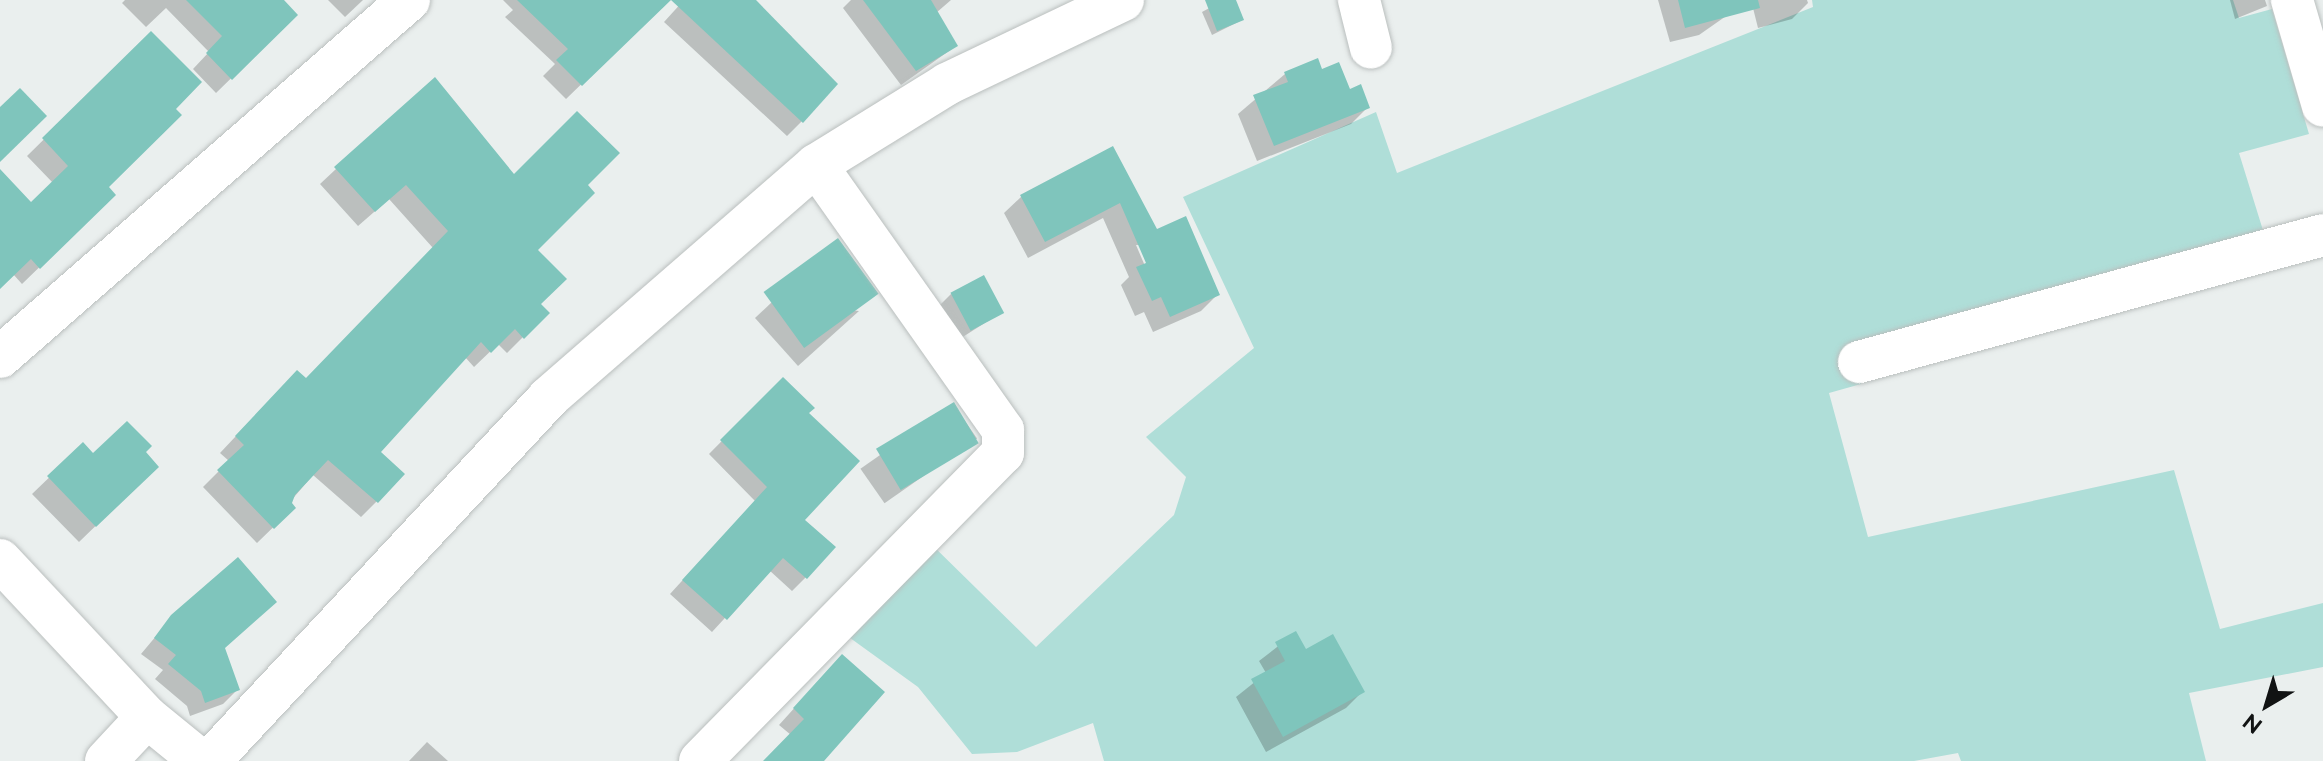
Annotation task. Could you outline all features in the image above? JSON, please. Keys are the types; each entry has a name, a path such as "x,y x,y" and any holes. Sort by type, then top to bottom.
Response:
{"street":[{"path":"0,357 409,0"},
{"path":"210,761 538,407 816,165 1054,13 1123,0"},
{"path":"1359,0 1371,48"},
{"path":"2292,0 2323,106"},
{"path":"700,761 1003,453 1003,430 816,165"},
{"path":"1859,362 2323,235"},
{"path":"0,560 147,717 201,761"},
{"path":"106,761 147,717"}],"shaded area":[{"path":"1812,0 2233,0 2239,18 2272,9 2309,134 2239,153 2266,240 1853,351 1861,384 1829,393 1868,537 2174,470 2220,629 2323,603 2323,667 2189,693 2206,761 1961,761 1958,753 1914,761 1104,761 1093,723 1017,752 972,754 918,687 846,635 926,539 1036,647 1174,515 1186,477 1146,437 1254,348 1183,197 1376,112 1397,173 1813,7"}],"building":[{"path":"186,0 284,0 298,15 232,80 206,53 222,36"},
{"path":"517,0 671,0 582,86 556,60 568,49"},
{"path":"671,0 756,0 838,84 803,123"},
{"path":"863,0 931,0 958,46 916,71"},
{"path":"1205,0 1236,0 1244,20 1217,31"},
{"path":"1678,0 1758,0 1760,8 1685,28"},
{"path":"151,31 202,82 176,109 182,115 109,187 116,195 40,269 31,259 0,289 0,169 31,202 68,166 42,138"},
{"path":"1318,58 1322,69 1339,62 1350,89 1361,84 1370,108 1274,146 1253,95 1288,82 1284,72"},
{"path":"435,77 514,174 577,111 620,153 588,185 595,193 538,250 567,279 541,304 550,313 524,339 515,329 491,353 481,342 381,452 405,474 378,503 328,460 295,495 292,503 296,508 274,529 217,470 244,445 235,436 297,370 306,378 448,231 406,185 375,212 334,167"},
{"path":"20,88 47,116 0,162 0,107"},
{"path":"1113,146 1157,229 1186,216 1220,295 1170,317 1161,297 1152,301 1136,267 1146,263 1120,203 1045,242 1020,195"},
{"path":"838,238 879,294 804,348 764,292"},
{"path":"984,275 1004,313 971,331 950,293"},
{"path":"783,377 815,408 809,413 860,461 805,520 836,547 807,579 783,558 727,620 682,580 767,487 720,440"},
{"path":"954,402 979,443 901,490 876,449"},
{"path":"127,421 152,446 146,452 159,467 96,527 47,476 83,442 93,453"},
{"path":"238,557 277,602 225,648 240,690 205,703 201,691 168,664 176,655 154,638 171,615"},
{"path":"1296,631 1306,649 1333,634 1365,692 1283,737 1251,679 1285,661 1275,642"},
{"path":"842,654 885,692 824,761 763,761 804,719 793,708"}]}
